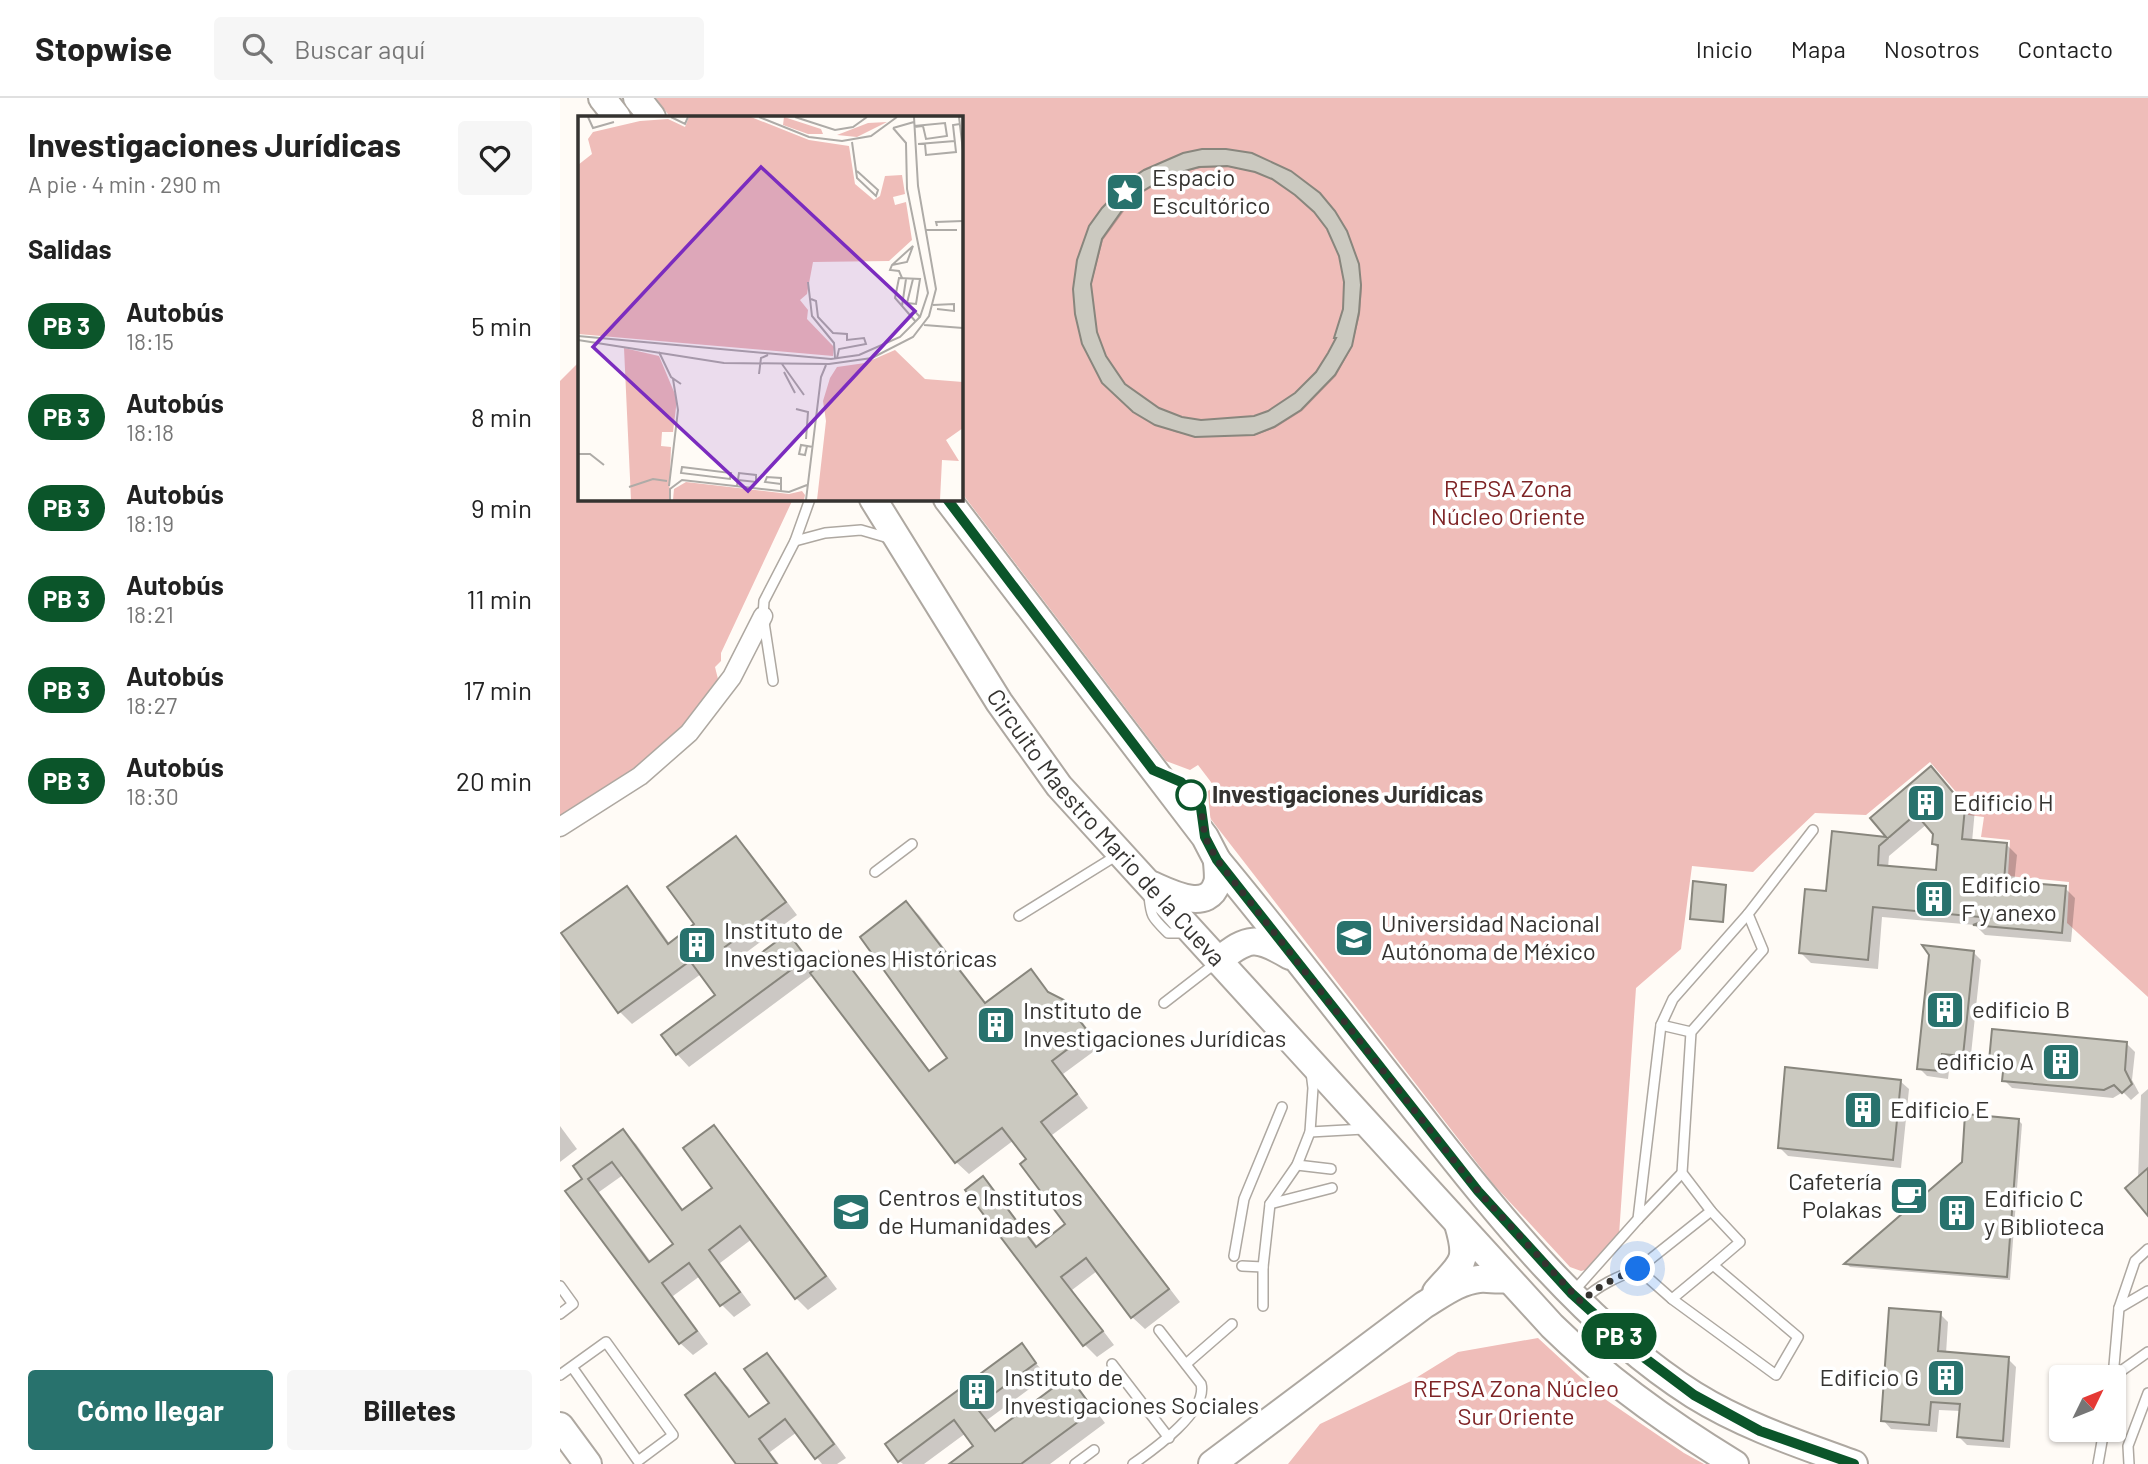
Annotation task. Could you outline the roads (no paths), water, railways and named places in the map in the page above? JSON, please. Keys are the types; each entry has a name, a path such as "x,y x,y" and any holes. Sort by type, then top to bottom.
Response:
{"street":[{"path":"602,98 616,116"},
{"path":"637,98 651,116"},
{"name":"Circuito Maestro Mario de la Cueva","path":"874,500 999,702 1059,786 1507,1279 1570,1344 1619,1386 1674,1426 1735,1464"},
{"path":"948,500 1211,848 1478,1191 1576,1297 1634,1350 1694,1395 1760,1431 1854,1464"},
{"path":"560,827 640,776 689,733 732,677 763,616"},
{"path":"1147,883 1185,899 1199,900 1217,884 1211,848"},
{"path":"1218,961 1247,941 1274,946 1298,960"},
{"path":"1424,1305 1461,1263 1465,1248 1458,1224"},
{"path":"1212,1464 1424,1305 1455,1286 1479,1279 1507,1279"},
{"path":"560,1426 588,1464"}],"lane":[{"path":"773,681 763,616 764,601 794,541 810,500"},
{"path":"794,541 825,533 860,530 900,541"},
{"path":"1637,1219 1661,1025 1673,999 1748,914 1813,830"},
{"path":"875,872 912,845"},
{"path":"1019,916 1120,853"},
{"path":"1576,1297 1637,1219 1682,1173 1691,1032 1763,950 1748,914"},
{"path":"1164,1003 1218,961"},
{"path":"1661,1025 1691,1032"},
{"path":"1263,1306 1270,1204 1297,1165 1310,1132 1313,1088 1310,1063"},
{"path":"1234,1256 1244,1199 1283,1107"},
{"path":"1310,1132 1371,1129"},
{"path":"1297,1165 1331,1169"},
{"path":"1672,1299 1740,1242 1711,1211 1682,1173"},
{"path":"1270,1204 1332,1188"},
{"path":"1576,1297 1638,1269 1711,1211"},
{"path":"2114,1365 2119,1308 2135,1262 2148,1250"},
{"path":"1638,1269 1672,1299 1776,1375 1798,1337 1713,1265"},
{"path":"1242,1266 1264,1267"},
{"path":"560,1286 573,1304 560,1314"},
{"path":"2119,1308 2148,1291"},
{"path":"1186,1364 1232,1324"},
{"path":"1133,1464 1169,1438 1200,1400 1203,1392 1201,1384 1159,1329"},
{"path":"560,1376 572,1367 606,1342 673,1435 638,1461 572,1367"},
{"path":"2126,1367 2148,1352"},
{"path":"1112,1364 1169,1438"},
{"path":"2129,1464 2128,1446 2148,1392"},
{"path":"2098,1464 2102,1442"},
{"path":"1075,1464 1094,1450"}],"place":[{"name":"Espacio Escultórico","path":"1125,192"},
{"name":"Investigaciones Jurídicas","path":"1191,795"},
{"name":"Edificio H","path":"1926,803"},
{"name":"Edificio F y anexo","path":"1934,899"},
{"name":"Universidad Nacional Autónoma de México","path":"1354,938"},
{"name":"Instituto de Investigaciones Históricas","path":"697,945"},
{"name":"edificio B","path":"1945,1010"},
{"name":"Instituto de Investigaciones Jurídicas","path":"996,1025"},
{"name":"edificio A","path":"2061,1062"},
{"name":"Edificio E","path":"1863,1110"},
{"name":"Cafetería Polakas","path":"1909,1196"},
{"name":"Centros e Institutos de Humanidades","path":"851,1212"},
{"name":"Edificio C y Biblioteca","path":"1957,1213"},
{"name":"Edificio G","path":"1946,1378"},
{"name":"Instituto de Investigaciones Sociales","path":"977,1392"}],"park label":[{"name":"REPSA Zona Núcleo Oriente","path":"1508,503"},
{"name":"REPSA Zona Núcleo Sur Oriente","path":"1516,1403"}]}
